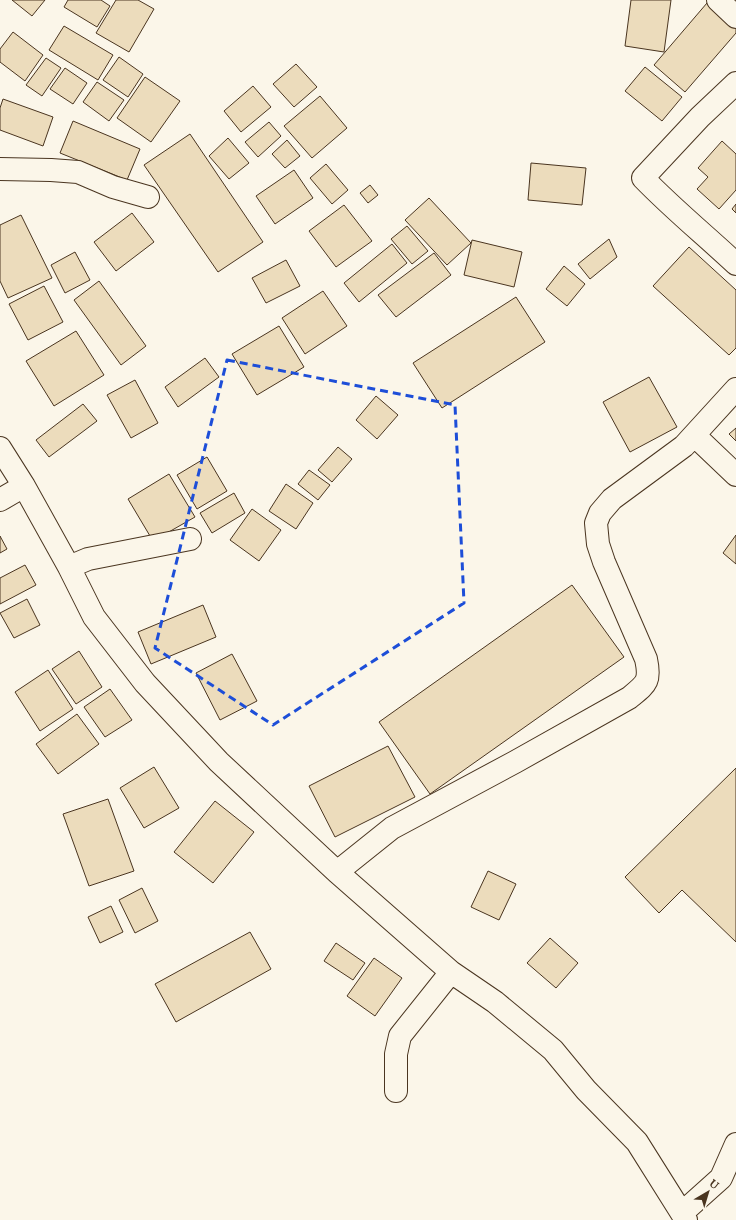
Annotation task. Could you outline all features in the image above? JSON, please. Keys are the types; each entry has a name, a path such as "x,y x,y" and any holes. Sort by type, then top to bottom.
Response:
{"street":[{"path":"718,0 736,17"},
{"path":"736,83 700,117 644,178 668,204 736,264"},
{"path":"0,169 78,172 113,187 148,197"},
{"path":"337,872 392,828 515,762 629,698 646,684 648,672 646,660 604,562 598,544 596,523 600,513 612,498 684,446 736,389"},
{"path":"694,435 736,476"},
{"path":"0,448 24,486 69,567 94,617 145,682 218,762 337,872 451,972 495,1002 553,1050 586,1090 637,1142 684,1217 721,1178 736,1144"},
{"path":"0,500 24,486"},
{"path":"69,567 88,559 190,539"},
{"path":"396,1091 396,1054 400,1036 451,972"}],"highlighted area":[{"path":"227,360 455,405 464,603 273,725 155,648"}],"building":[{"path":"12,0 45,0 32,16"},
{"path":"68,0 101,0 110,6 97,27 64,7"},
{"path":"116,0 138,0 154,9 129,52 96,33"},
{"path":"631,0 671,0 664,52 625,46"},
{"path":"707,3 736,28 736,33 685,92 654,65"},
{"path":"64,26 113,55 98,80 49,50"},
{"path":"13,32 43,55 25,81 0,62 0,49"},
{"path":"119,57 143,74 128,97 103,80"},
{"path":"46,58 61,68 42,96 26,85"},
{"path":"296,64 317,87 294,107 273,84"},
{"path":"645,67 682,97 662,121 625,91"},
{"path":"65,68 87,83 73,104 50,89"},
{"path":"145,77 180,101 151,142 117,118"},
{"path":"97,82 124,100 109,121 83,102"},
{"path":"253,86 271,107 241,132 224,111"},
{"path":"320,96 347,128 312,158 284,126"},
{"path":"3,99 53,117 43,146 0,130 0,108"},
{"path":"73,121 140,149 127,180 60,153"},
{"path":"269,122 281,136 258,157 245,142"},
{"path":"190,134 263,242 218,272 144,165"},
{"path":"228,138 249,163 229,179 209,156"},
{"path":"287,140 300,156 285,168 272,154"},
{"path":"722,141 736,154 736,190 719,209 697,189 708,177 698,168"},
{"path":"531,163 586,168 582,205 528,200"},
{"path":"326,164 348,190 332,204 310,178"},
{"path":"294,170 313,198 275,224 256,196"},
{"path":"370,185 378,195 368,203 360,193"},
{"path":"429,198 471,243 447,265 405,220"},
{"path":"736,204 736,213 732,209"},
{"path":"344,205 372,241 336,267 309,231"},
{"path":"132,213 154,242 116,271 94,242"},
{"path":"21,215 52,278 8,298 0,281 0,225"},
{"path":"407,226 428,251 412,264 391,239"},
{"path":"609,239 617,257 590,279 578,264"},
{"path":"472,240 522,252 514,287 464,275"},
{"path":"392,244 407,263 359,302 344,283"},
{"path":"689,247 736,290 736,348 729,355 653,286"},
{"path":"75,252 90,280 65,293 51,265"},
{"path":"434,253 451,275 396,317 378,295"},
{"path":"286,260 300,286 266,303 252,278"},
{"path":"564,266 585,284 567,306 546,289"},
{"path":"99,281 146,346 121,365 74,300"},
{"path":"44,286 63,322 28,340 9,304"},
{"path":"323,291 347,326 305,354 282,318"},
{"path":"516,297 545,342 442,408 413,363"},
{"path":"279,326 304,367 257,395 232,354"},
{"path":"76,331 104,375 54,406 26,361"},
{"path":"205,358 219,377 178,407 165,387"},
{"path":"649,377 677,427 630,452 603,402"},
{"path":"135,380 158,423 131,438 107,395"},
{"path":"376,396 398,415 377,439 356,420"},
{"path":"83,404 97,421 49,457 36,440"},
{"path":"736,428 736,441 729,434"},
{"path":"338,447 352,459 332,482 318,470"},
{"path":"207,457 227,491 197,509 177,475"},
{"path":"309,470 330,485 318,500 298,484"},
{"path":"169,474 195,517 153,541 128,499"},
{"path":"286,484 313,503 296,529 269,511"},
{"path":"234,493 245,513 212,533 200,513"},
{"path":"252,509 281,530 259,561 230,540"},
{"path":"736,535 736,564 723,553"},
{"path":"0,536 7,549 0,553"},
{"path":"25,565 36,585 0,604 0,578"},
{"path":"572,585 624,657 430,794 379,722"},
{"path":"27,599 40,625 14,638 0,613"},
{"path":"203,605 216,637 151,664 138,632"},
{"path":"79,651 102,687 76,704 52,669"},
{"path":"232,654 257,701 220,720 196,673"},
{"path":"48,670 73,709 40,731 15,692"},
{"path":"110,689 132,720 105,737 84,707"},
{"path":"77,714 99,744 58,774 36,744"},
{"path":"388,746 415,797 335,837 309,786"},
{"path":"154,767 179,808 144,828 120,788"},
{"path":"736,768 736,942 682,890 659,913 625,877"},
{"path":"108,799 134,871 89,886 63,814"},
{"path":"215,801 254,832 213,883 174,852"},
{"path":"488,871 516,884 499,920 471,907"},
{"path":"142,888 158,921 135,933 119,900"},
{"path":"111,906 123,932 100,943 88,917"},
{"path":"250,932 271,969 176,1022 155,984"},
{"path":"550,938 578,963 556,988 527,963"},
{"path":"336,943 365,963 353,980 324,961"},
{"path":"374,958 402,978 375,1016 347,996"}]}
